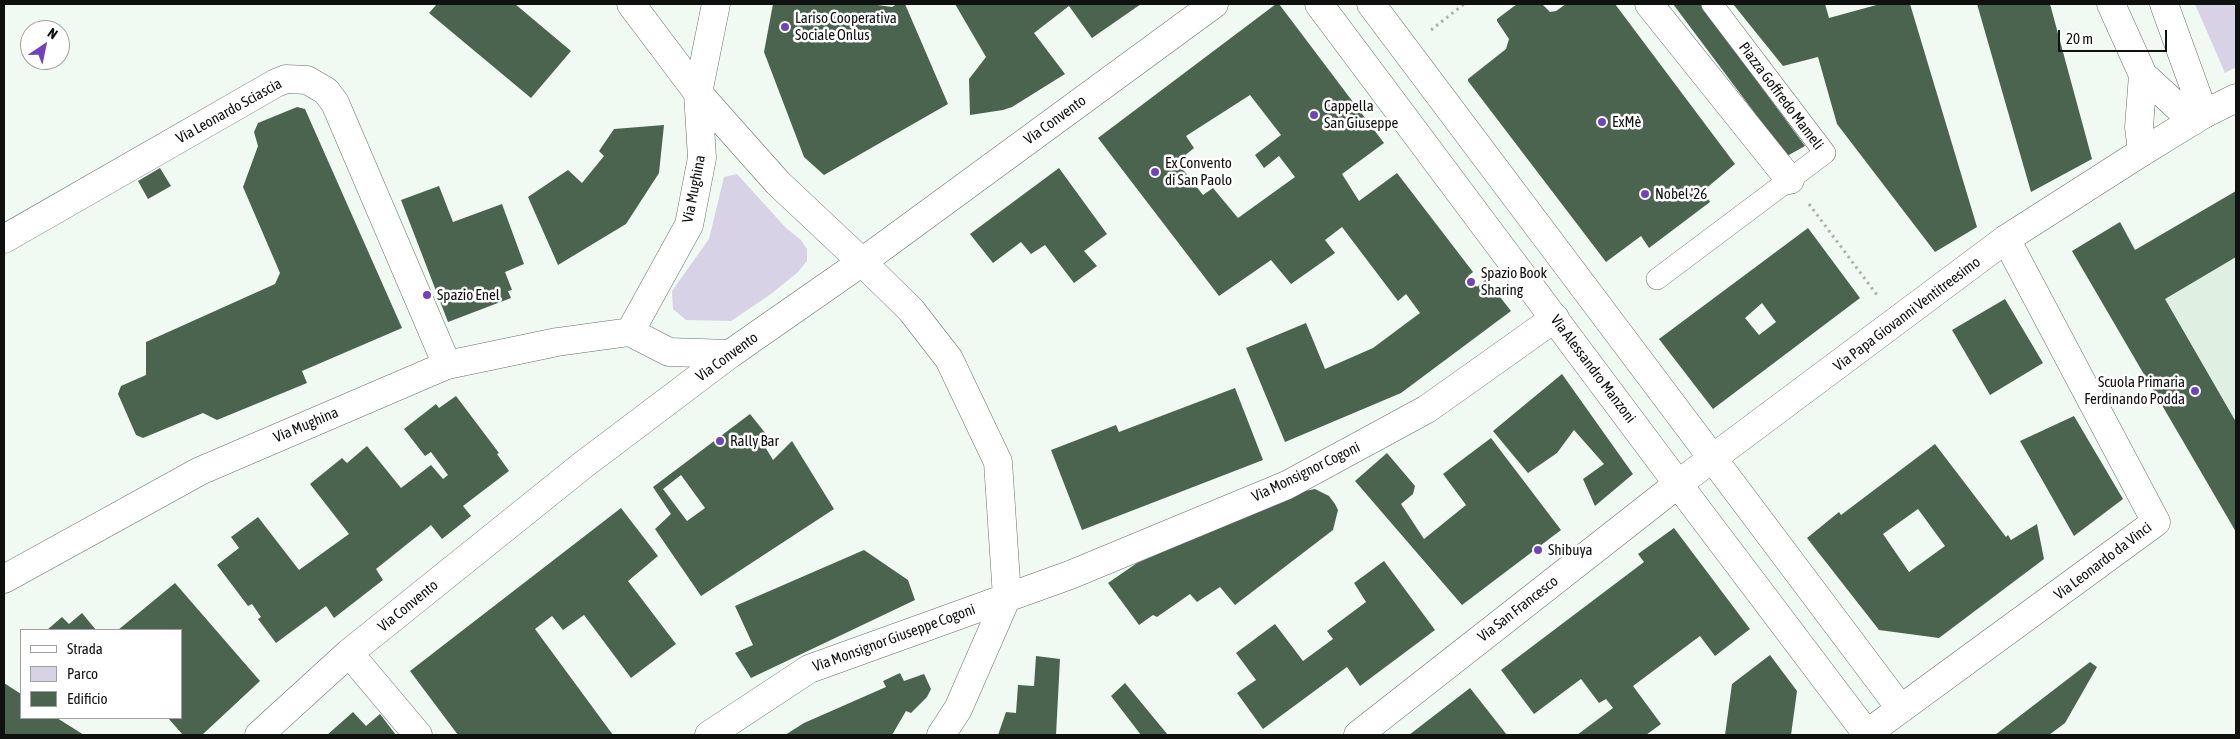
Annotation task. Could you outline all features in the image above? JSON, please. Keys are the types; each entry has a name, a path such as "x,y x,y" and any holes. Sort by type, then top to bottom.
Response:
{"street":[{"path":"631,4 698,93 778,183 911,310 949,359 998,462 1008,597 958,709 941,735"},
{"name":"Via Mughina","path":"4,579 200,471 447,365 557,342 630,332 689,226 702,158 698,93 716,4"},
{"name":"Via Convento","path":"259,735 349,653 583,466 730,354 862,262 1214,4"},
{"name":"Via Alessandro Manzoni","path":"1319,4 1866,734"},
{"path":"1371,4 1901,709"},
{"path":"1648,4 1790,180"},
{"name":"Piazza Goffredo Mameli","path":"1657,279 1825,153 1712,4"},
{"path":"2111,4 2142,75 2139,127 2142,152"},
{"path":"2164,4 2199,117"},
{"path":"2142,75 2199,117"},
{"name":"Via Leonardo Sciascia","path":"4,239 276,83 286,80 307,80 326,91 335,103 447,365"},
{"name":"Via Papa Giovanni Ventitreesimo","path":"1678,484 2006,239 2199,117 2236,98"},
{"name":"Via Leonardo da Vinci","path":"1866,734 2156,522 2006,239"},
{"name":"Via Monsignor Cogoni","path":"1008,597 1070,575 1287,485 1427,409 1555,318"},
{"path":"630,332 669,352 730,354"},
{"name":"Via San Francesco","path":"1358,735 1678,484"},
{"name":"Via Monsignor Giuseppe Cogoni","path":"709,735 809,669 1008,597"},
{"path":"349,653 418,735"}],"path":[{"path":"1405,50 1464,4"},
{"path":"1790,180 1897,321"}],"shaded area":[{"name":"Scuola Primaria Ferdinando Podda","path":"2236,191 2236,532 2072,251 2120,222 2136,249"}],"green space":[{"path":"2195,4 2236,4 2236,67 2225,73"},
{"path":"737,174 786,228 801,240 807,249 807,261 798,272 771,294 731,321 686,320 673,309 672,291 709,239 724,177"}],"building":[{"path":"437,4 515,4 571,51 531,98 429,13"},
{"path":"773,4 870,4 892,7 897,4 905,4 948,104 824,175 804,157 764,52"},
{"path":"955,4 1141,4 1092,38 1069,6 1034,33 1065,74 1012,107 970,115 969,79 986,57"},
{"path":"1276,4 1279,4 1384,143 1342,174 1359,201 1397,173 1473,272 1468,276 1477,287 1486,279 1511,311 1401,393 1285,442 1246,348 1306,323 1325,369 1373,348 1420,313 1406,294 1398,301 1342,227 1325,240 1335,253 1291,284 1271,260 1219,296 1098,138","holes":["1250,95 1281,135 1255,155 1264,168 1279,156 1295,177 1238,218 1213,188 1203,195 1177,162 1194,148 1186,136"]},
{"name":"ExMè","path":"1517,4 1542,4 1550,12 1556,11 1566,4 1615,4 1735,164 1703,191 1710,202 1649,248 1641,236 1606,262 1468,81 1468,79 1506,49 1509,39 1497,19"},
{"path":"1673,4 1700,4 1805,146 1787,156"},
{"path":"1733,4 1825,4 1829,18 1880,4 1910,4 1977,227 1935,252 1837,124 1818,57 1783,66"},
{"path":"1977,4 2050,4 2092,159 2031,192"},
{"path":"297,107 305,109 402,328 302,371 307,383 217,420 203,413 143,438 136,435 118,394 121,386 146,375 146,342 275,284 280,273 243,187 258,146 254,132 258,123"},
{"path":"664,125 659,173 626,224 558,265 528,197 568,170 582,183 604,156 599,151 614,129"},
{"path":"160,168 171,186 148,199 138,181"},
{"path":"1059,168 1107,234 1084,251 1097,266 1074,283 1045,245 1031,254 1021,242 993,263 970,234"},
{"path":"439,186 453,222 502,204 524,264 505,272 512,290 508,291 511,298 448,322 401,200"},
{"name":"Scuola Primaria Ferdinando Podda","path":"2236,191 2236,257 2165,299 2236,422 2236,532 2072,251 2120,222 2135,250"},
{"path":"1808,228 1860,298 1713,409 1659,339","holes":["1762,303 1776,322 1759,335 1745,318"]},
{"path":"2005,299 2043,363 1990,395 1952,330"},
{"path":"1562,374 1633,474 1595,506 1583,479 1604,464 1574,430 1557,453 1528,473 1493,431"},
{"path":"1235,388 1263,460 1082,530 1051,450 1116,425 1119,432"},
{"path":"456,396 499,453 497,454 509,471 463,506 471,516 442,539 431,525 376,569 383,580 334,618 326,606 276,643 258,619 261,617 252,604 248,606 217,565 239,548 231,537 258,517 299,570 349,534 310,484 342,458 347,463 367,446 401,488 431,465 443,479 448,475 431,452 425,456 404,429 436,404 439,408"},
{"path":"750,414 770,439 764,445 773,460 792,441 834,509 701,596 655,529 671,514 653,487","holes":["681,475 705,508 687,521 663,489"]},
{"path":"2074,416 2123,499 2074,536 2020,441"},
{"path":"1491,438 1561,530 1462,605 1355,481 1387,453 1415,486 1413,494 1401,504 1424,539 1466,505 1443,474"},
{"path":"1935,444 2006,537 2008,535 2011,540 2037,524 2044,559 1939,638 1879,630 1807,538 1839,512 1841,515","holes":["1918,509 1945,546 1909,572 1883,534"]},
{"path":"1315,489 1329,496 1338,510 1333,530 1235,605 1220,587 1197,602 1190,594 1157,617 1153,615 1139,625 1108,583 1137,563 1300,492"},
{"path":"621,508 658,556 628,581 676,644 631,678 584,615 563,630 552,616 535,629 613,735 458,735 410,671"},
{"path":"1674,528 1750,629 1715,656 1700,636 1633,686 1661,724 1646,735 1577,735 1613,708 1606,699 1599,703 1581,679 1534,714 1501,670 1644,562 1638,554"},
{"path":"864,550 908,580 915,600 751,678 735,653 753,645 735,606"},
{"path":"1384,561 1435,630 1360,686 1347,667 1263,729 1237,693 1256,680 1236,653 1275,624 1303,661 1333,639 1327,631 1366,602 1354,583"},
{"path":"175,583 260,681 202,735 183,735 169,719 182,719 182,629 119,629"},
{"path":"82,613 95,629 48,629 62,617 69,624"},
{"path":"1770,655 1797,691 1791,735 1725,735 1732,684"},
{"path":"1036,656 1060,659 1056,735 998,735 1006,712 1016,713 1018,685 1034,686"},
{"path":"2090,662 2097,667 2065,723 2049,735 1995,735"},
{"path":"900,673 904,681 924,674 931,689 927,697 911,713 906,711 892,735 785,735 804,723 886,687 883,681"},
{"path":"4,683 20,693 20,719 59,719 84,735 4,735"},
{"path":"1125,683 1168,735 1141,735 1111,696"},
{"path":"1470,688 1507,735 1409,735"},
{"path":"353,712 366,726 380,714 396,735 327,735"}],"place":[{"name":"Lariso Cooperativa Sociale Onlus","path":"785,27"},
{"name":"Cappella San Giuseppe","path":"1314,115"},
{"name":"ExMè","path":"1602,122"},
{"name":"Ex Convento di San Paolo","path":"1155,172"},
{"name":"Nobel '26","path":"1645,194"},
{"name":"Spazio Book Sharing","path":"1471,282"},
{"name":"Spazio Enel","path":"427,295"},
{"name":"Scuola Primaria Ferdinando Podda","path":"2195,391"},
{"name":"Rally Bar","path":"720,441"},
{"name":"Shibuya","path":"1538,550"}]}
